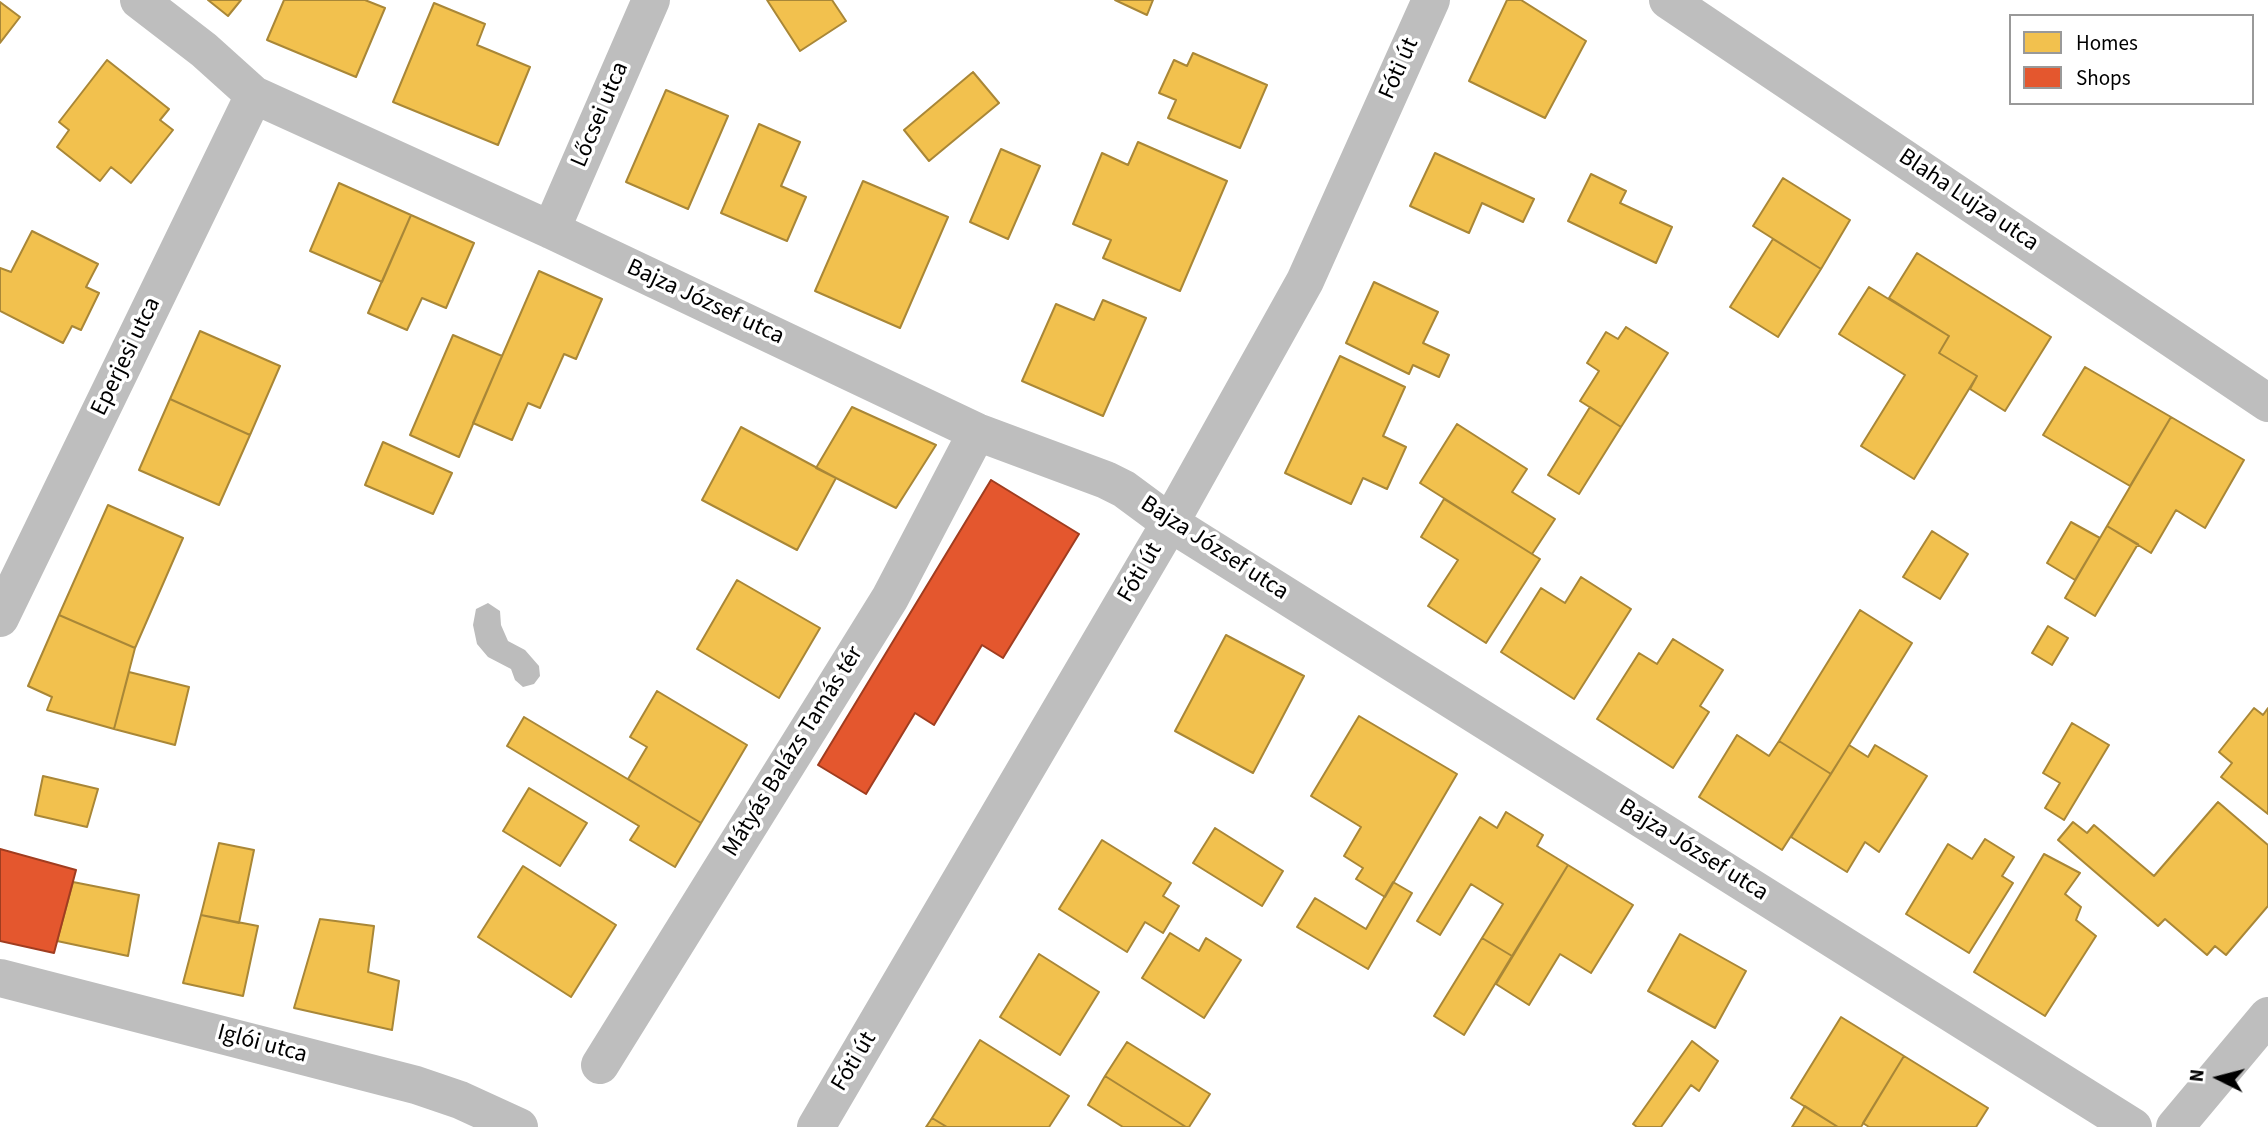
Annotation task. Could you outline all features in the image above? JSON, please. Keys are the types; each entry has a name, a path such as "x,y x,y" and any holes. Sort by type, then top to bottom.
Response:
{"street":[{"name":"Bajza József utca","path":"139,0 204,50 254,95 551,230 977,432 1124,489 1170,523 2133,1127"},
{"name":"Lőcsei utca","path":"551,230 651,0"},
{"name":"Fóti út","path":"816,1127 1170,523 1306,281 1431,0"},
{"name":"Blaha Lujza utca","path":"1668,0 2268,403"},
{"name":"Eperjesi utca","path":"0,618 254,95"},
{"name":"Mátyás Balázs Tamás tér","path":"600,1065 890,598 977,432"},
{"name":"Iglói utca","path":"0,978 416,1085 460,1100 519,1127"},
{"path":"2175,1127 2268,1016"}],"shaded area":[{"path":"488,603 500,611 501,625 508,641 525,650 539,666 540,676 534,684 523,687 515,680 511,669 488,657 477,644 473,625 476,609"}],"building: Homes":[{"path":"208,0 241,0 228,16"},
{"path":"284,0 365,0 385,8 356,77 267,40"},
{"path":"767,0 832,0 846,21 800,51"},
{"path":"1115,0 1153,0 1147,15"},
{"path":"1507,0 1521,0 1586,41 1545,118 1469,81"},
{"path":"0,2 20,17 0,43"},
{"path":"434,3 485,24 477,45 530,67 498,145 393,102"},
{"path":"1193,53 1267,85 1240,148 1168,118 1176,100 1159,93 1174,60 1187,66"},
{"path":"107,60 169,109 160,120 173,130 131,183 111,167 100,181 57,147 69,130 59,122"},
{"path":"973,72 999,103 929,161 904,130"},
{"path":"666,90 728,116 688,209 626,182"},
{"path":"759,124 800,142 781,186 806,197 787,241 721,213"},
{"path":"1138,142 1227,181 1180,291 1103,258 1111,240 1073,224 1102,153 1128,165"},
{"path":"1001,149 1040,166 1008,239 970,222"},
{"path":"1435,153 1534,199 1523,222 1482,203 1469,233 1410,206"},
{"path":"1591,174 1626,191 1620,203 1672,227 1656,263 1568,221"},
{"path":"1783,178 1850,220 1821,269 1753,226"},
{"path":"863,181 948,217 900,328 815,291"},
{"path":"339,183 411,215 382,282 310,251"},
{"path":"411,215 474,243 446,308 422,298 407,330 368,313"},
{"path":"32,231 98,264 86,287 99,293 81,330 72,326 63,343 0,311 0,268 11,272"},
{"path":"1773,239 1821,269 1778,337 1730,307"},
{"path":"1917,253 2051,337 2005,411 1970,389 1977,376 1939,353 1949,336 1889,298"},
{"path":"539,271 602,299 576,359 564,354 540,408 528,403 512,440 473,423"},
{"path":"1374,282 1438,312 1423,343 1449,355 1439,377 1413,365 1409,374 1346,343"},
{"path":"1869,287 1949,336 1939,353 1977,376 1914,479 1861,446 1905,375 1839,334"},
{"path":"1103,300 1146,318 1103,416 1022,381 1056,304 1094,320"},
{"path":"1626,327 1668,353 1621,427 1580,401 1599,371 1587,363 1606,332 1618,339"},
{"path":"200,331 280,366 250,435 170,399"},
{"path":"453,335 502,356 459,457 410,435"},
{"path":"1340,356 1405,387 1383,436 1406,447 1387,489 1363,478 1351,504 1285,473"},
{"path":"2085,367 2171,417 2130,486 2043,435"},
{"path":"170,399 250,435 219,505 139,470"},
{"path":"852,407 936,445 896,508 816,468"},
{"path":"1590,407 1621,427 1579,494 1548,475"},
{"path":"2171,417 2244,460 2205,528 2176,510 2151,553 2107,526"},
{"path":"1457,424 1527,469 1512,492 1555,519 1532,554 1420,483"},
{"path":"741,427 836,478 797,550 702,500"},
{"path":"383,442 452,473 433,514 365,485"},
{"path":"1444,499 1540,559 1486,643 1428,606 1458,560 1421,537"},
{"path":"108,505 183,538 135,648 59,615"},
{"path":"2071,522 2100,538 2075,580 2047,563"},
{"path":"2107,526 2138,544 2095,616 2065,598"},
{"path":"1932,531 1968,554 1940,599 1903,577"},
{"path":"1581,577 1631,609 1574,699 1501,652 1541,588 1565,603"},
{"path":"737,580 820,628 779,698 697,649"},
{"path":"1860,610 1912,643 1831,774 1779,741"},
{"path":"59,615 135,648 114,729 47,710 52,697 28,686"},
{"path":"2048,626 2068,638 2052,665 2032,653"},
{"path":"1226,635 1304,676 1253,773 1175,731"},
{"path":"1673,639 1723,670 1700,706 1709,712 1673,768 1597,719 1639,653 1657,664"},
{"path":"129,672 189,687 175,745 114,729"},
{"path":"657,691 747,745 701,823 628,779 647,747 630,737"},
{"path":"2254,708 2263,715 2268,708 2268,814 2221,777 2232,763 2219,752"},
{"path":"1359,716 1457,774 1385,897 1356,879 1363,868 1344,856 1361,827 1311,796"},
{"path":"524,717 701,823 675,867 630,840 639,826 507,746"},
{"path":"2072,723 2109,745 2064,820 2045,808 2060,783 2043,773"},
{"path":"1737,735 1769,756 1779,741 1831,774 1782,850 1699,797"},
{"path":"1849,745 1868,757 1875,745 1927,776 1879,852 1865,842 1847,872 1791,837"},
{"path":"43,776 98,789 87,827 35,815"},
{"path":"529,788 587,823 560,866 503,831"},
{"path":"2218,802 2268,845 2268,906 2226,955 2215,946 2207,955 2165,919 2158,926 2058,840 2073,822 2087,833 2094,825 2154,876"},
{"path":"1506,812 1543,835 1537,846 1568,865 1512,956 1482,938 1503,904 1471,884 1440,935 1417,921 1480,817 1497,828"},
{"path":"1215,828 1283,871 1262,906 1193,863"},
{"path":"1985,839 2014,857 2002,876 2013,883 1969,953 1906,914 1948,844 1972,859"},
{"path":"1102,840 1171,883 1163,896 1179,906 1163,933 1145,922 1127,952 1059,909"},
{"path":"219,843 254,850 239,923 201,915"},
{"path":"2044,854 2080,873 2065,894 2081,907 2076,920 2096,936 2045,1016 1974,972"},
{"path":"1568,865 1633,905 1591,973 1560,954 1529,1005 1496,984"},
{"path":"523,866 616,925 571,997 478,937"},
{"path":"73,882 139,895 128,956 57,941"},
{"path":"1393,882 1412,893 1368,969 1297,927 1315,898 1366,929"},
{"path":"201,915 258,926 243,996 183,983"},
{"path":"320,919 374,926 368,972 399,981 392,1030 294,1008"},
{"path":"1170,933 1199,951 1206,938 1241,960 1204,1018 1142,978"},
{"path":"1680,934 1746,971 1715,1028 1648,991"},
{"path":"1482,938 1512,956 1464,1035 1434,1016"},
{"path":"1039,954 1099,992 1060,1055 1000,1017"},
{"path":"1841,1017 1904,1056 1861,1127 1838,1127 1791,1098"},
{"path":"980,1040 1069,1096 1049,1127 947,1127 932,1118"},
{"path":"1692,1041 1718,1061 1699,1091 1691,1085 1661,1127 1637,1127 1633,1124"},
{"path":"1127,1042 1210,1094 1189,1127 1105,1076"},
{"path":"1904,1056 1988,1108 1976,1127 1869,1127 1863,1123"},
{"path":"1105,1076 1186,1127 1123,1127 1088,1105"},
{"path":"1805,1106 1838,1127 1792,1127"},
{"path":"932,1118 947,1127 926,1127"}],"building: Shops":[{"path":"991,480 1079,534 1003,658 982,645 934,725 915,713 866,794 818,765"},
{"path":"0,849 76,870 54,953 0,941"}]}
